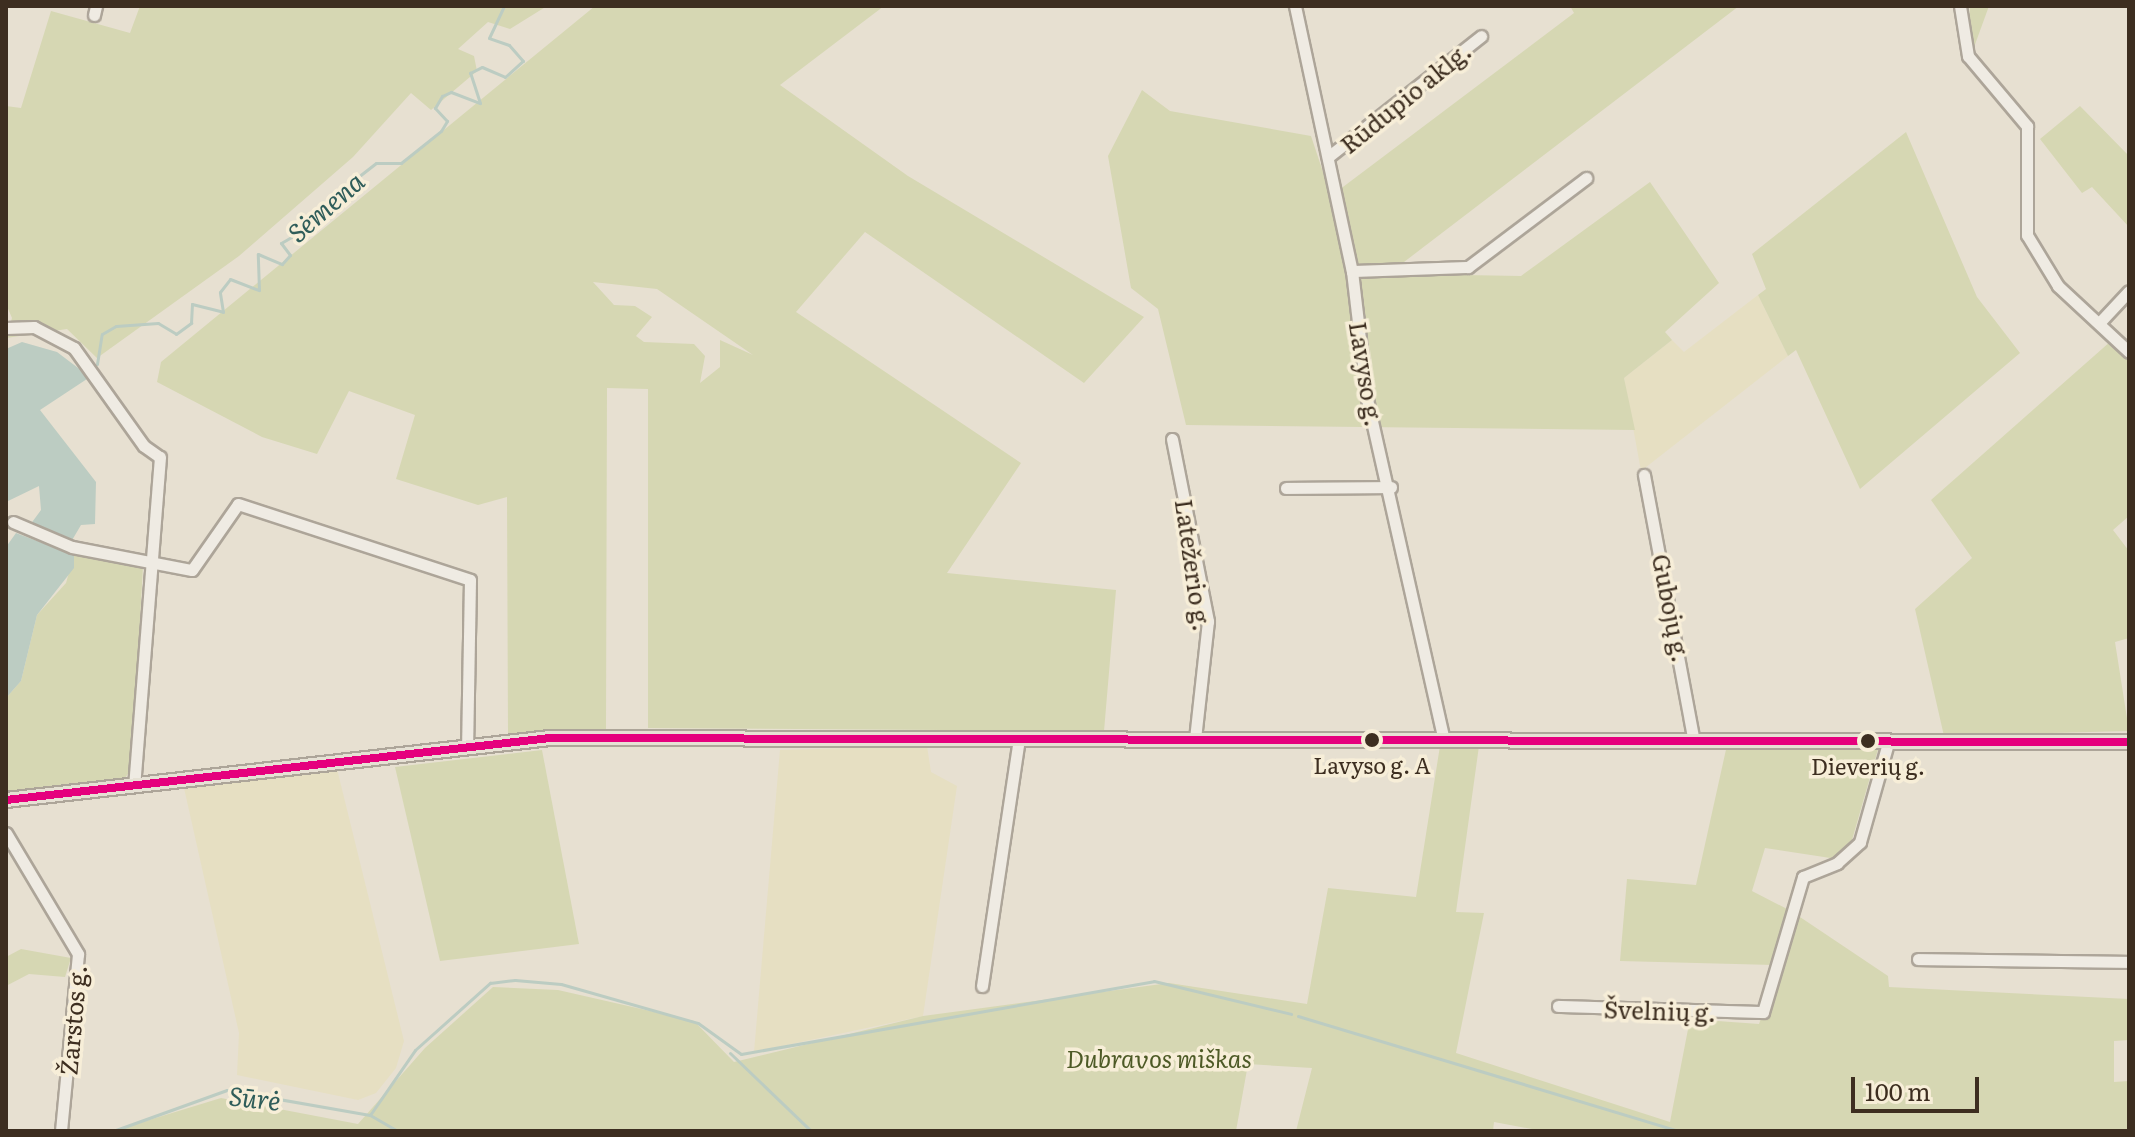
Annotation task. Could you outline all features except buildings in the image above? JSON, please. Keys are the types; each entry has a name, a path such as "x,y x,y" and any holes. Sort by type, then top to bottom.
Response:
{"main road":[{"path":"6,800 467,744 1019,738 2129,742"}],"street":[{"name":"Lavyso g.","path":"1295,6 1352,271 1367,399 1391,487 1444,740"},
{"path":"1960,6 1968,56 2027,126 2027,235 2058,286 2129,352"},
{"name":"Rūdupio aklg.","path":"1328,157 1481,36"},
{"path":"1352,271 1468,267 1586,178"},
{"path":"2100,322 2129,291"},
{"path":"6,328 34,327 74,348 144,446 160,457 134,784"},
{"name":"Latežerio g.","path":"1172,439 1208,621 1195,739"},
{"name":"Gubojų g.","path":"1644,475 1694,741"},
{"path":"1286,488 1391,487"},
{"path":"13,522 45,539 150,565 199,568 238,504 470,580 467,744"},
{"path":"982,986 1019,738"},
{"name":"Švelnių g.","path":"1558,1006 1763,1012 1803,877 1837,863 1860,842 1888,743"},
{"name":"Žarstos g.","path":"6,833 78,954 61,1131"},
{"path":"1918,959 2129,962"}],"shaded area":[{"path":"1758,295 1788,356 1641,471 1624,378 1672,340 1684,352"},
{"path":"22,342 57,352 90,377 40,410 96,482 95,524 81,525 71,542 30,525 41,510 39,486 6,502 6,349"},
{"path":"16,533 74,555 74,568 37,615 21,681 6,698 6,547"},
{"path":"927,746 931,772 957,786 923,1016 754,1052 780,750"},
{"path":"337,769 404,1041 396,1068 376,1093 358,1100 237,1075 239,1033 184,788"}],"green space":[{"path":"140,6 547,6 510,29 488,22 458,49 474,56 477,71 431,110 411,93 353,157 239,256 97,358 67,329 6,338 12,318 6,304 6,106 21,108 51,11 130,33"},
{"path":"595,6 884,6 780,85 908,176 1144,317 1084,383 865,232 796,312 1021,463 947,573 1116,590 1104,731 648,728 648,389 607,388 606,730 508,735 507,497 478,505 396,479 415,415 349,391 317,454 262,437 157,382 161,362","holes":["593,282 657,289 753,355 720,340 720,367 700,383 705,356 694,344 644,342 636,336 652,317 635,306 614,305"]},
{"path":"1570,6 1739,6 1404,262 1405,274 1521,276 1650,182 1719,283 1665,332 1672,340 1624,378 1635,430 1186,425 1158,309 1131,288 1108,156 1142,90 1170,111 1311,136 1331,196 1574,13"},
{"path":"1970,6 1989,6 1973,50 1968,48"},
{"path":"2080,106 2129,156 2129,227 2092,187 2082,193 2040,139"},
{"path":"1906,132 1977,297 2020,353 1860,489 1796,350 1788,356 1758,295 1766,289 1752,254"},
{"path":"2111,341 2129,359 2129,516 2113,530 2129,551 2129,638 2115,642 2129,731 1944,736 1915,609 1972,558 1931,500"},
{"path":"74,555 143,566 132,768 123,781 6,792 6,698 21,681 37,615 66,583"},
{"path":"1727,745 1879,746 1852,840 1837,859 1765,848 1752,891 1789,910 1774,965 1620,961 1627,879 1696,885"},
{"name":"Dubravos miškas","path":"1440,746 1479,746 1456,912 1484,913 1456,1053 1670,1122 1690,1019 1759,1024 1797,915 1888,976 1889,987 2129,999 2129,1040 2114,1041 2114,1082 2129,1081 2129,1131 1543,1131 1494,1122 1493,1131 1296,1131 1312,1068 1248,1064 1236,1131 113,1131 221,1098 358,1124 425,1048 493,987 558,990 694,1021 734,1062 923,1016 1169,983 1307,1004 1328,888 1416,897"},
{"path":"542,750 579,944 440,961 395,767"},
{"path":"21,949 71,958 65,977 29,974 6,986 6,957"}],"waterway":[{"name":"Sėmena","path":"97,364 102,334 116,326 158,323 176,334 191,323 192,304 223,312 220,292 230,279 259,290 258,254 282,264 290,255 281,243 310,226 331,198 376,163 401,163 441,131 447,121 435,108 442,96 451,92 480,103 470,73 482,67 505,77 523,61 509,45 489,38 504,6"},
{"path":"2128,6 2129,10"},
{"path":"370,1115 415,1050 490,983 515,980 561,984 698,1023 741,1054 1154,981 1291,1014"},
{"path":"1298,1016 1680,1131"},
{"path":"730,1053 811,1131"},
{"name":"Sūrė","path":"113,1131 227,1090 370,1115 398,1131"}],"transit line":[{"path":"6,800 550,738 2129,742"}],"place":[{"name":"Lavyso g. A","path":"1372,740"},
{"name":"Dieverių g.","path":"1868,741"}]}
